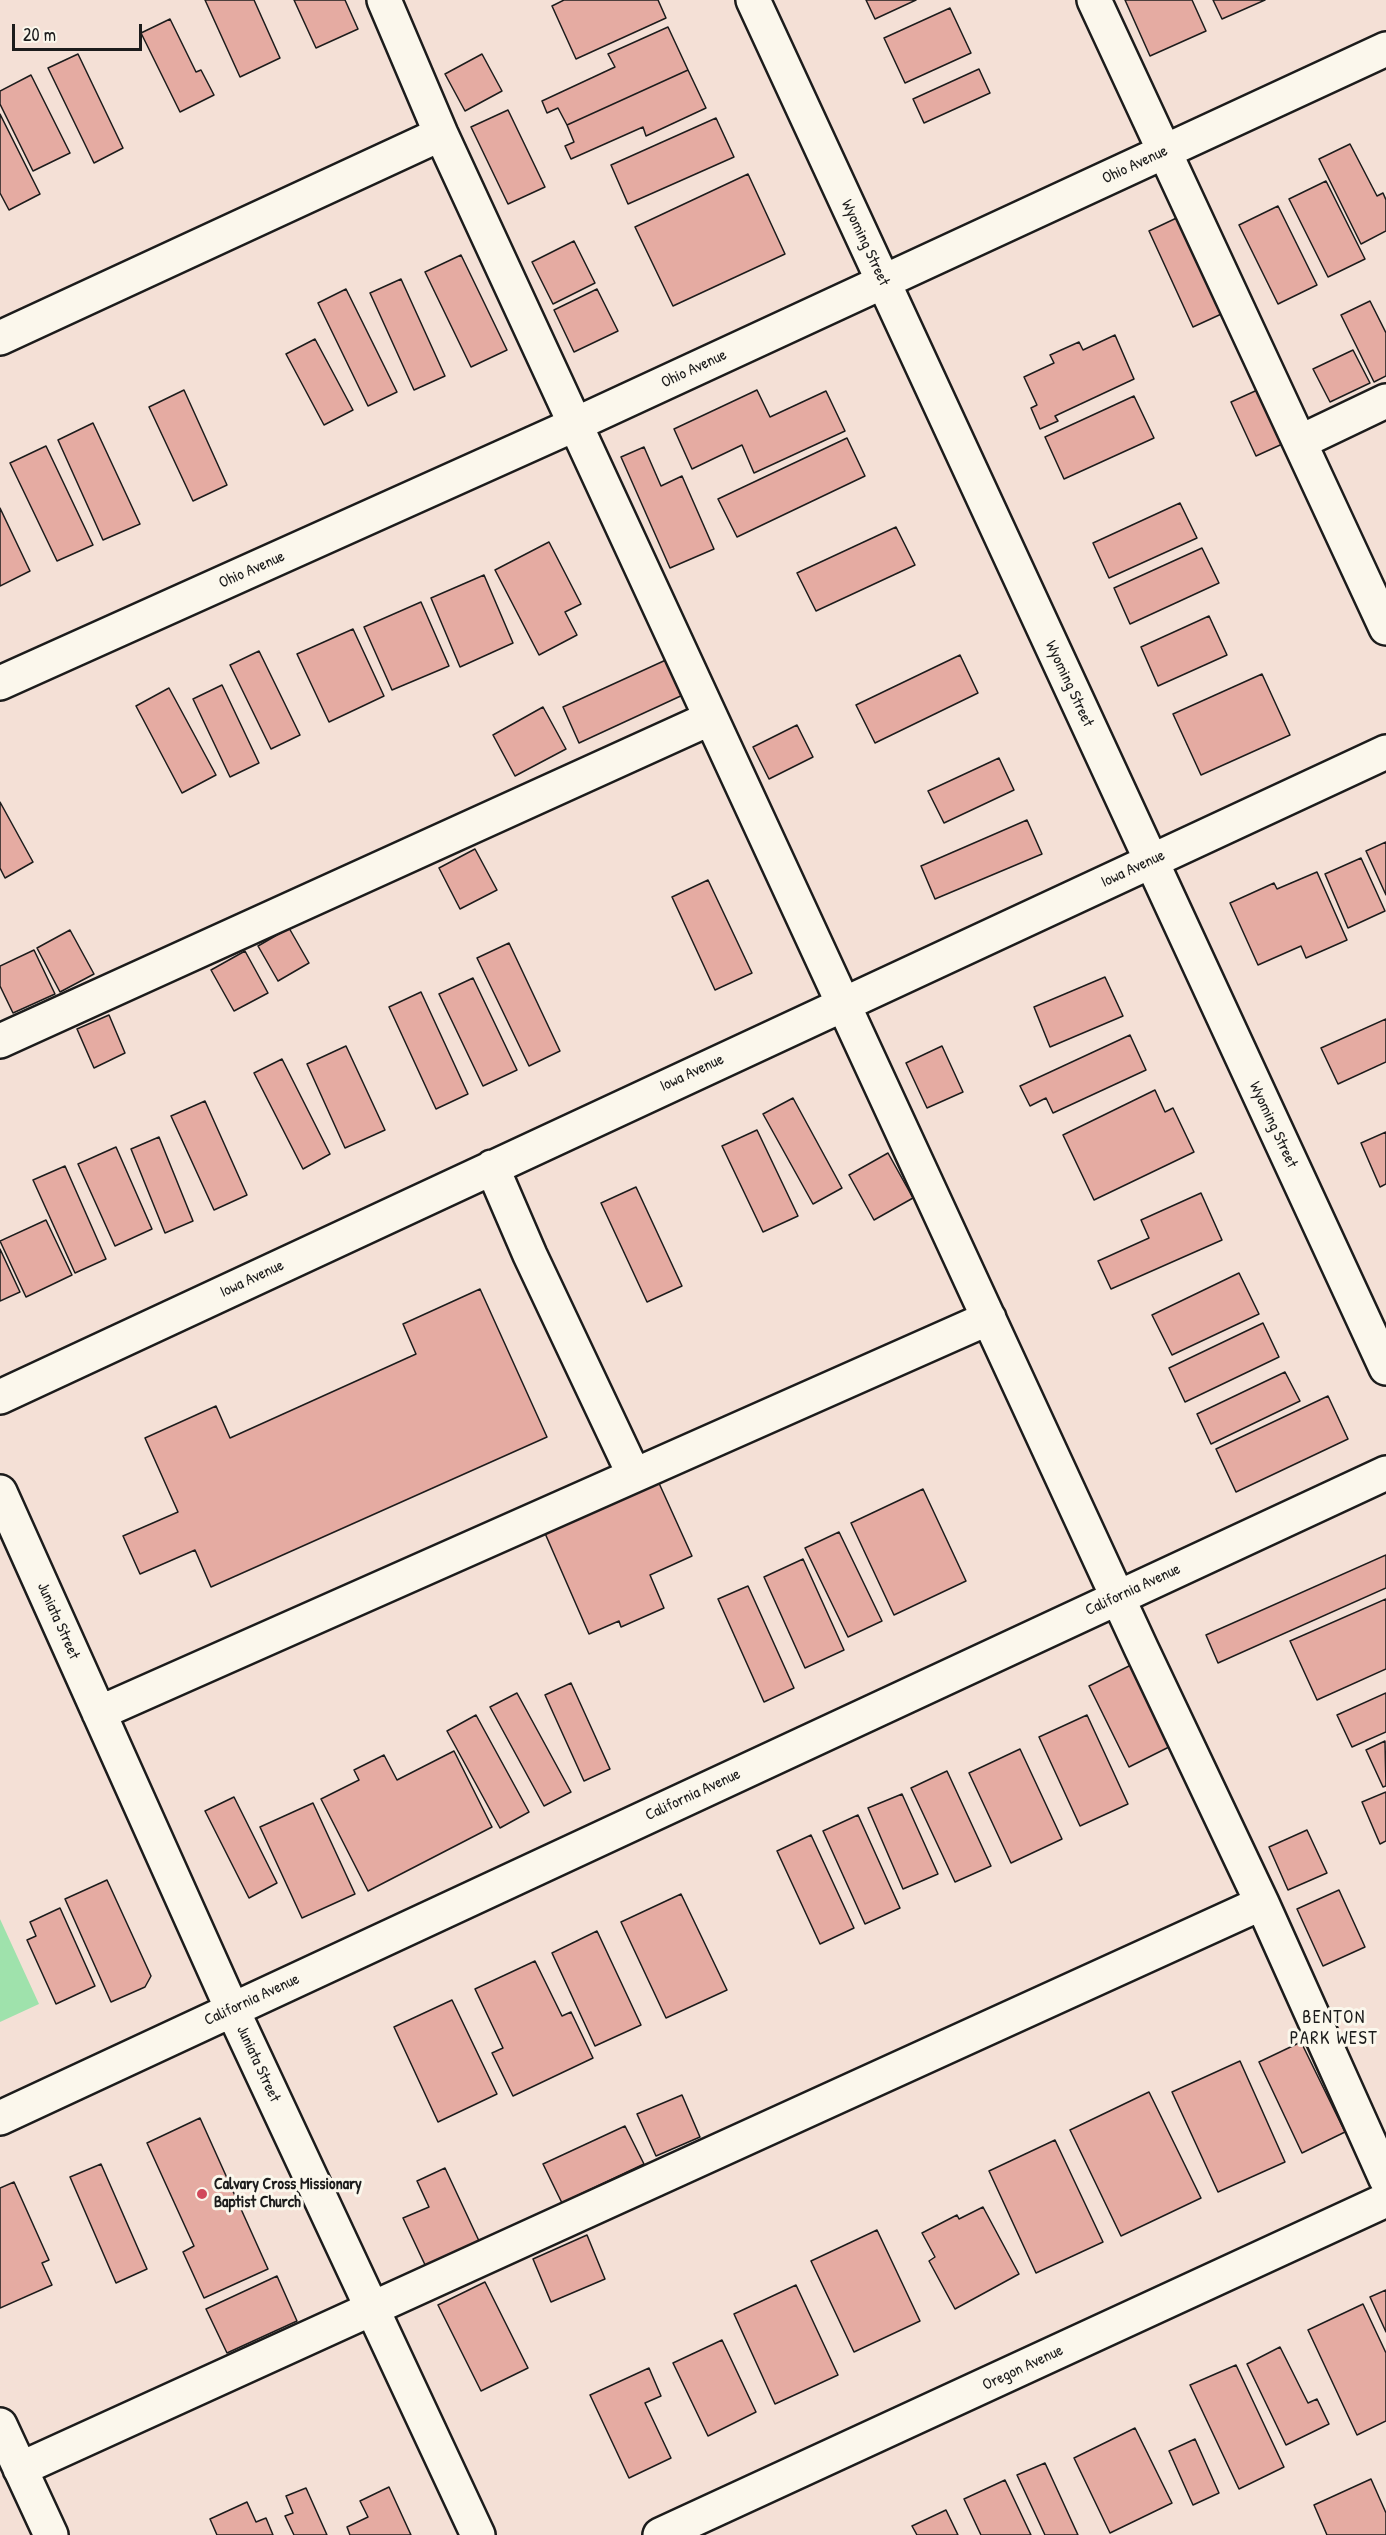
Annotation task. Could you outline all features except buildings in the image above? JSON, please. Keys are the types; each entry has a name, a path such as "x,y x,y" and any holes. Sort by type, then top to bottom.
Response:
{"street":[{"path":"384,0 441,134 1118,1597 1263,1903 1386,2179"},
{"name":"Wyoming Street","path":"753,0 1386,1368"},
{"path":"1094,0 1386,628"},
{"name":"Ohio Avenue","path":"0,683 576,424 1386,49"},
{"path":"0,338 441,134"},
{"path":"1300,442 1386,401"},
{"path":"0,1041 711,718"},
{"name":"Iowa Avenue","path":"0,1397 1386,752"},
{"path":"492,1167 530,1255 634,1475"},
{"path":"99,1713 989,1318"},
{"name":"California Avenue","path":"0,2118 1386,1473"},
{"name":"Juniata Street","path":"0,1492 232,2009 478,2535"},
{"path":"20,2469 1263,1903"},
{"name":"Oregon Avenue","path":"660,2535 1386,2200"},
{"path":"0,2425 51,2535"}],"green space":[{"path":"0,1919 39,2004 0,2022"}],"place":[{"name":"Calvary Cross Missionary Baptist Church","path":"202,2194"}],"district":[{"name":"BENTON PARK WEST","path":"1334,2028"}]}
